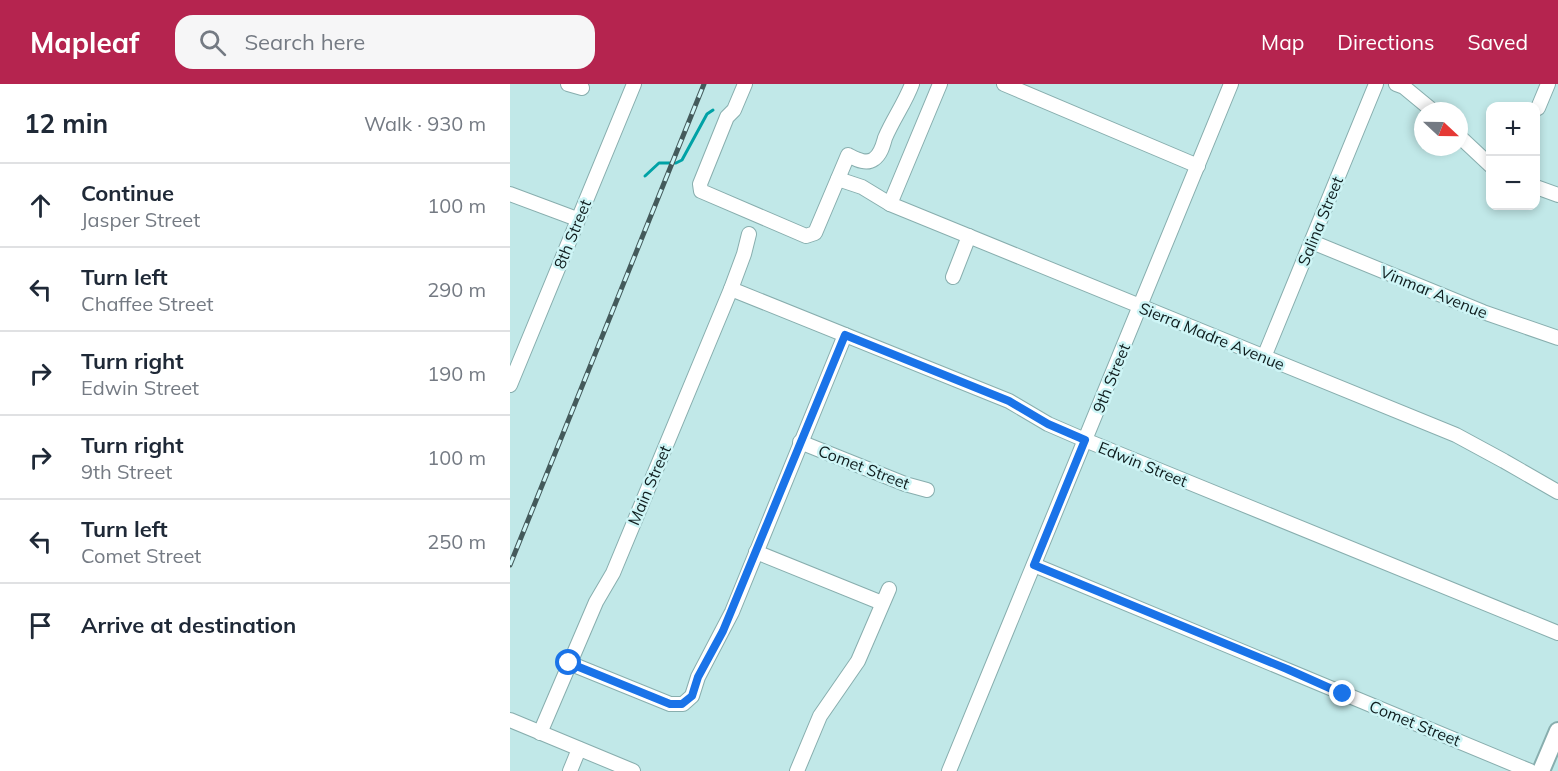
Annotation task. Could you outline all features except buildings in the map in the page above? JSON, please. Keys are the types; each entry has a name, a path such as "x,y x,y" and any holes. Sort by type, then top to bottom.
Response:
{"main road":[{"path":"1541,771 1558,731"}],"street":[{"path":"568,84 582,88"},
{"name":"8th Street","path":"510,385 634,84"},
{"path":"745,84 734,110 728,117 700,184 701,191 806,236 815,233 848,155 864,162 873,160 880,153 891,123 906,102 912,84"},
{"path":"890,204 940,84"},
{"path":"1004,84 1198,166"},
{"name":"9th Street","path":"949,771 1231,84"},
{"name":"Salina Street","path":"1264,357 1376,84"},
{"path":"1396,84 1404,87 1422,102"},
{"path":"1540,103 1548,84"},
{"path":"1468,144 1486,161"},
{"name":"Sierra Madre Avenue","path":"838,179 862,186 890,204 1456,435 1558,492"},
{"path":"1540,188 1558,195"},
{"path":"510,194 577,219"},
{"name":"Main Street","path":"540,732 596,602 613,573 730,289 744,254 749,234"},
{"path":"953,277 969,236"},
{"name":"Vinmar Avenue","path":"1312,242 1483,312 1558,338"},
{"name":"Edwin Street","path":"730,289 1009,401 1048,424 1085,440 1558,633"},
{"path":"569,663 670,704 682,704 692,696 698,677 732,612 845,335"},
{"name":"Comet Street","path":"800,442 905,484 927,490"},
{"path":"756,552 882,603"},
{"name":"Comet Street","path":"1034,565 1530,771"},
{"path":"797,771 820,716 858,661 889,590"},
{"path":"510,720 633,771"},
{"path":"570,771 579,749"}],"waterway":[{"path":"645,176 659,163 676,163 682,160 707,114 713,110"}],"railway":[{"path":"510,565 704,84"}],"route":[{"path":"569,663 670,704 682,704 692,696 698,677 732,612 845,335 1009,401 1048,424 1085,440 1034,565 1343,694"}]}
